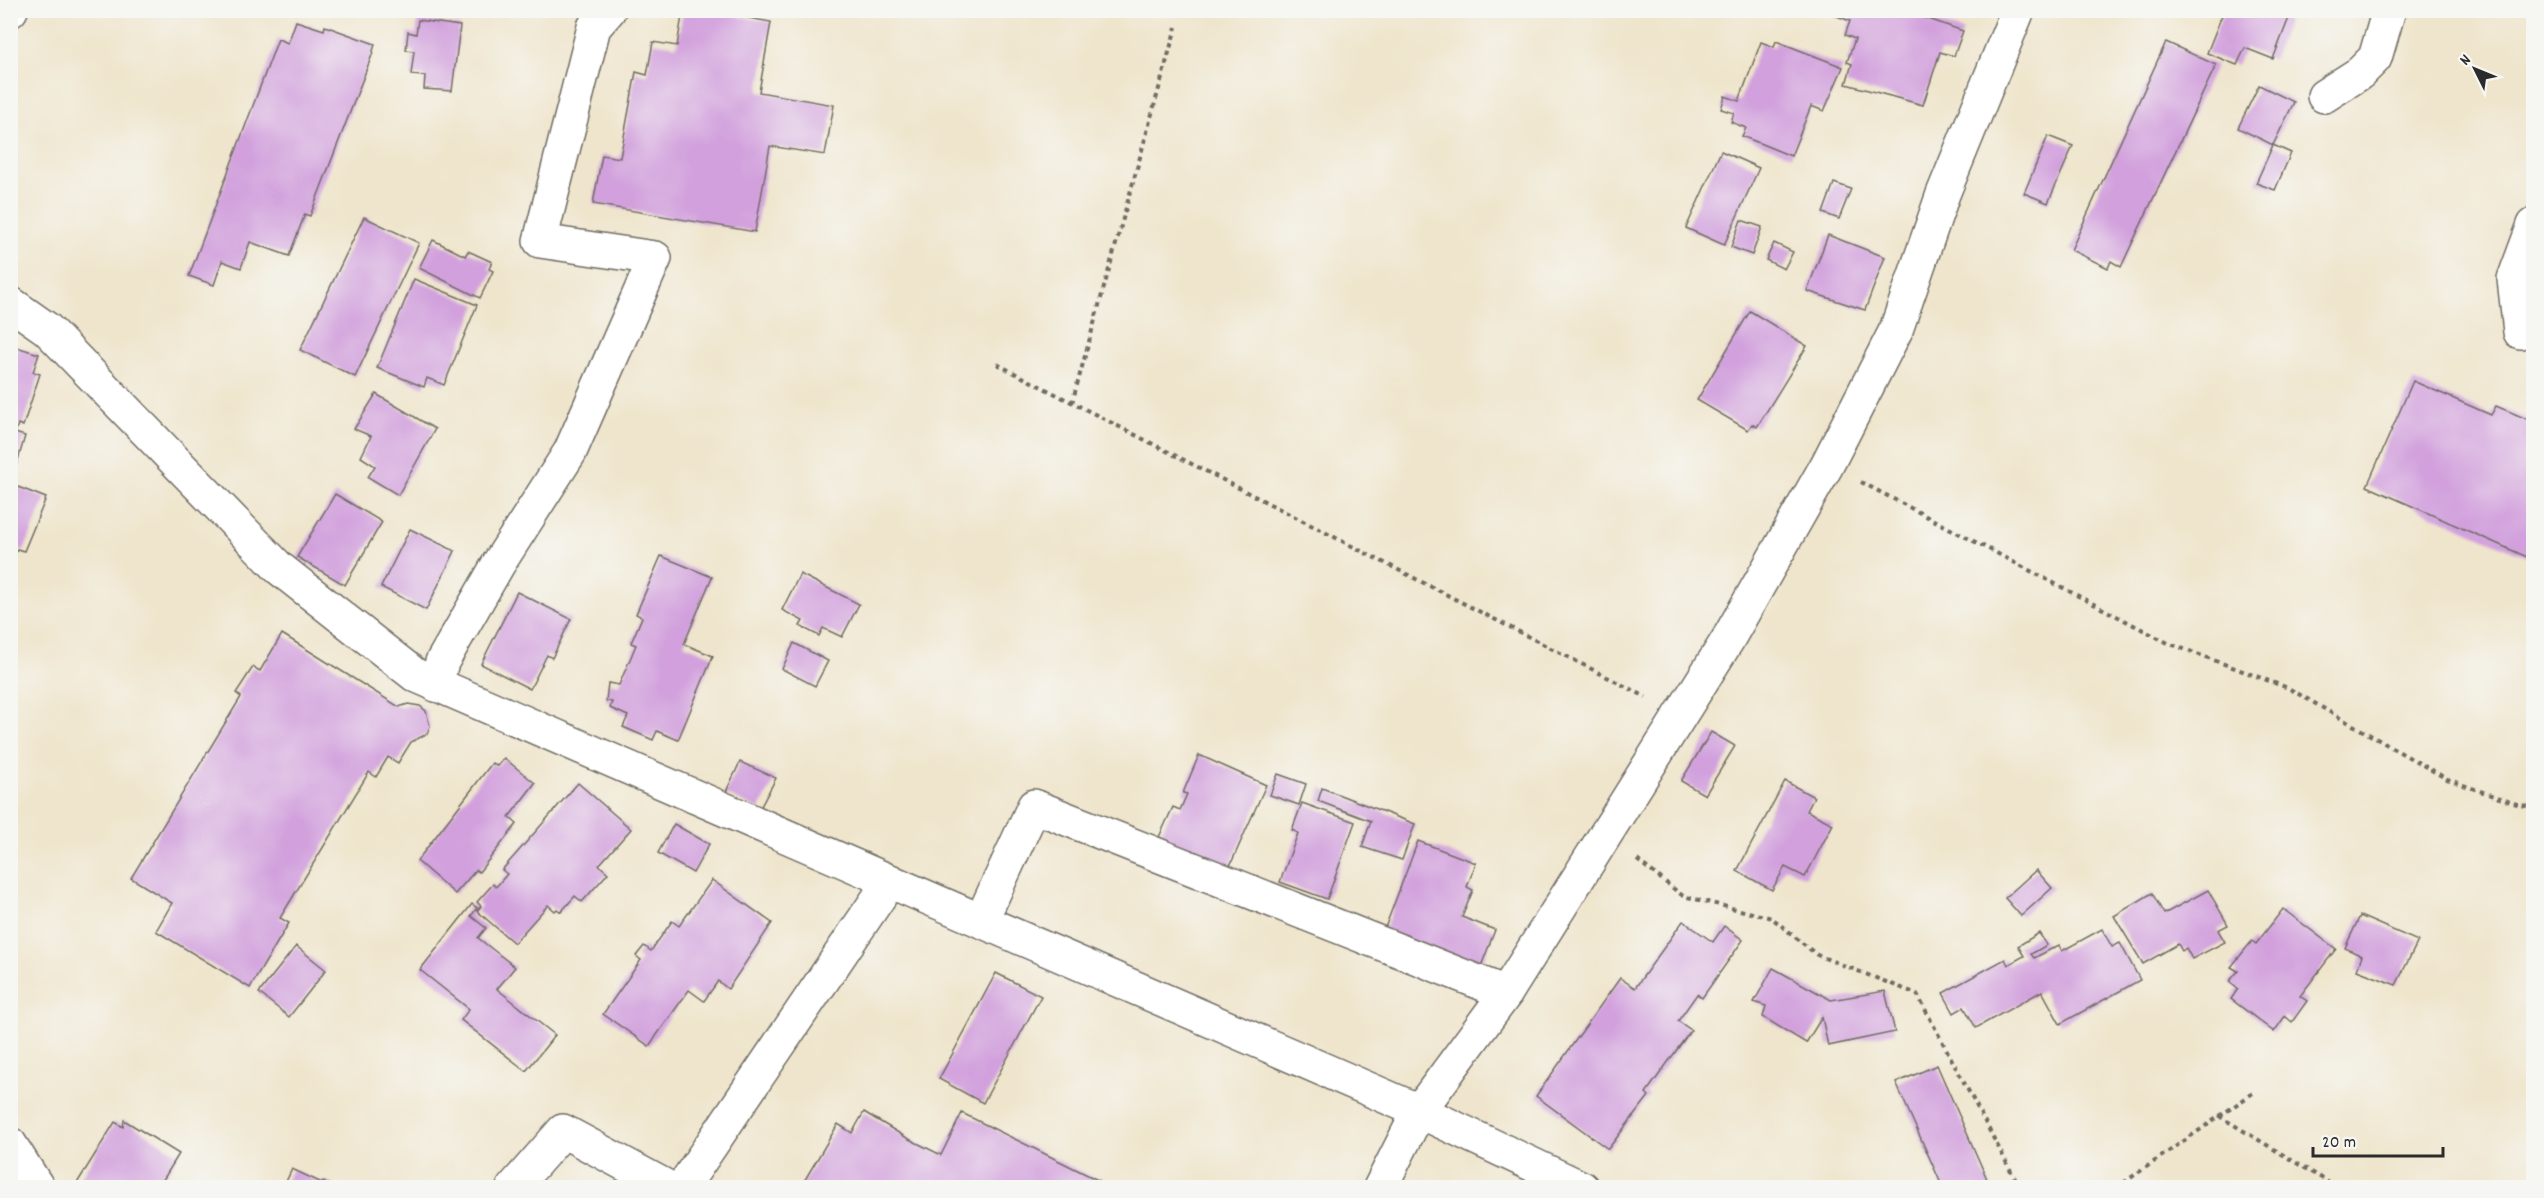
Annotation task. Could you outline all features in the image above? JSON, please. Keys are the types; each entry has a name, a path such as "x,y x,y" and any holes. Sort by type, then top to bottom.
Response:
{"street":[{"path":"436,685 442,662 499,563 570,452 656,258 540,240 594,27 609,10"},
{"path":"1380,1188 1419,1111 1506,993 1682,715 1827,465 1896,330 1943,194 2018,10"},
{"path":"2324,96 2360,74 2375,58 2390,10"},
{"path":"2520,332 2514,279 2534,225"},
{"path":"10,303 46,329 279,568 415,675 1419,1111 1582,1188"},
{"path":"981,921 1034,806 1506,993"},
{"path":"682,1188 890,881"},
{"path":"513,1188 563,1131 669,1188"},
{"path":"10,1144 38,1188"}],"path":[{"path":"1072,403 1176,27"},
{"path":"998,364 1682,715"},
{"path":"1827,465 2168,643 2288,688 2447,779 2513,803 2534,808"},
{"path":"1605,836 1683,896 1772,918 1817,955 1917,994 2020,1188"},
{"path":"2116,1188 2253,1093"},
{"path":"2219,1116 2338,1188"}],"building":[{"path":"683,10 738,10 737,16 771,22 759,92 834,105 825,155 770,146 755,232 593,204 602,155 620,158 636,72 647,75 653,42 677,46"},
{"path":"1821,10 1903,10 1963,31 1954,56 1940,52 1923,105 1846,84 1852,64 1847,62 1855,39 1845,35 1850,21"},
{"path":"2224,10 2292,10 2273,59 2245,48 2237,65 2207,53"},
{"path":"418,20 460,26 452,91 424,89 425,76 411,75 414,51 406,50 408,32 416,34"},
{"path":"296,21 324,30 325,26 375,44 310,216 305,214 289,256 250,242 241,268 222,261 214,285 189,276 278,39 288,43"},
{"path":"1776,41 1843,67 1824,111 1811,106 1791,156 1742,136 1746,128 1731,122 1734,113 1721,109 1725,96 1739,101 1761,42 1774,47"},
{"path":"2166,42 2216,65 2121,267 2111,261 2108,268 2071,250"},
{"path":"2259,85 2294,102 2273,145 2238,128"},
{"path":"2048,136 2073,146 2048,203 2024,193"},
{"path":"10,137 17,138 15,190 10,190"},
{"path":"2273,145 2291,153 2275,190 2256,183"},
{"path":"1721,151 1759,168 1724,245 1686,228"},
{"path":"1834,183 1851,189 1839,219 1823,213"},
{"path":"364,217 419,243 355,377 300,350"},
{"path":"1741,220 1762,227 1752,255 1731,247"},
{"path":"1828,235 1885,257 1865,310 1807,291"},
{"path":"433,240 465,256 468,251 492,262 489,269 493,271 480,298 419,268"},
{"path":"1774,243 1793,252 1784,269 1766,260"},
{"path":"414,279 477,305 444,385 427,378 424,387 377,368"},
{"path":"1750,311 1807,346 1757,427 1752,424 1748,430 1697,400"},
{"path":"10,345 39,354 33,372 40,374 23,426 18,424 15,433 25,436 16,467 10,465"},
{"path":"2413,381 2491,415 2496,406 2534,422 2534,543 2527,557 2367,486"},
{"path":"376,394 435,429 398,495 368,477 375,466 361,457 371,436 354,429"},
{"path":"13,485 46,498 24,551 17,549 11,566 10,491"},
{"path":"335,494 382,522 345,585 297,557"},
{"path":"410,529 455,551 426,610 381,587"},
{"path":"661,556 712,577 684,644 713,656 678,740 657,731 653,740 623,727 628,716 610,708 612,702 606,701 608,683 619,685 636,645 631,643 642,617 636,614"},
{"path":"800,574 859,604 842,637 823,628 819,636 800,626 803,621 782,610"},
{"path":"517,592 571,619 552,658 547,655 530,689 481,664"},
{"path":"282,634 399,707 408,704 420,706 426,711 430,726 427,734 411,742 398,763 388,757 376,777 369,772 280,918 289,923 250,988 156,931 172,903 131,878 241,697 236,693 253,667 260,671"},
{"path":"794,643 828,661 815,686 782,669"},
{"path":"1711,732 1735,746 1705,795 1681,781"},
{"path":"1199,755 1266,785 1229,868 1159,837 1173,807 1180,810 1187,794 1183,793"},
{"path":"504,758 535,783 509,817 517,824 479,872 476,870 455,894 417,861 492,763 497,766"},
{"path":"740,762 776,778 759,810 725,794"},
{"path":"1278,774 1306,784 1299,805 1270,795"},
{"path":"1785,781 1814,797 1807,811 1833,824 1805,877 1785,867 1772,890 1737,871"},
{"path":"578,783 631,829 599,865 608,873 582,902 575,896 561,912 557,909 555,911 548,905 514,943 477,911 481,906 477,902 493,884 496,887 507,874 502,870"},
{"path":"1322,788 1415,824 1402,860 1362,847 1371,821 1318,801"},
{"path":"1302,803 1355,822 1327,899 1280,882 1298,833 1292,830"},
{"path":"674,824 709,844 693,873 658,853"},
{"path":"1418,841 1476,863 1467,887 1473,890 1462,917 1495,930 1480,969 1383,933"},
{"path":"2036,870 2052,888 2021,916 2005,898"},
{"path":"712,880 772,923 728,989 718,981 704,1001 689,990 649,1046 603,1014 641,960 636,956 644,946 651,951 672,921 679,926"},
{"path":"2208,890 2228,925 2218,930 2225,942 2192,959 2186,948 2182,951 2178,944 2143,964 2114,916 2152,893 2164,914"},
{"path":"472,904 477,908 471,916 486,928 478,938 515,967 497,989 555,1035 526,1071 461,1020 469,1009 420,970"},
{"path":"2283,909 2336,949 2300,996 2307,1001 2292,1022 2285,1016 2274,1032 2231,999 2238,989 2229,982 2238,971 2231,967 2252,941 2256,944"},
{"path":"2360,916 2418,941 2396,985 2357,970 2362,956 2345,948"},
{"path":"1683,921 1713,942 1724,926 1743,940 1702,998 1697,994 1678,1021 1691,1030 1646,1093 1649,1096 1608,1149 1536,1096 1620,978 1635,988"},
{"path":"2102,929 2112,947 2120,943 2140,980 2060,1024 2042,991 1976,1028 1964,1007 1954,1013 1943,993 2005,959 2008,965 2024,956 2018,946 2039,933 2047,945 2031,954 2034,958 2059,945 2062,951"},
{"path":"296,946 326,970 289,1017 259,993"},
{"path":"1773,968 1831,1000 1885,991 1895,1032 1828,1046 1822,1017 1806,1043 1763,1017 1766,1006 1754,1002"},
{"path":"996,973 1041,996 983,1103 939,1079"},
{"path":"1937,1065 1991,1188 1943,1188 1896,1083"},
{"path":"864,1112 941,1155 962,1113 1114,1188 800,1188 838,1124 852,1133"},
{"path":"124,1120 179,1154 158,1188 74,1188 115,1122 123,1127"},
{"path":"292,1169 322,1183 323,1181 337,1188 283,1188"}]}
